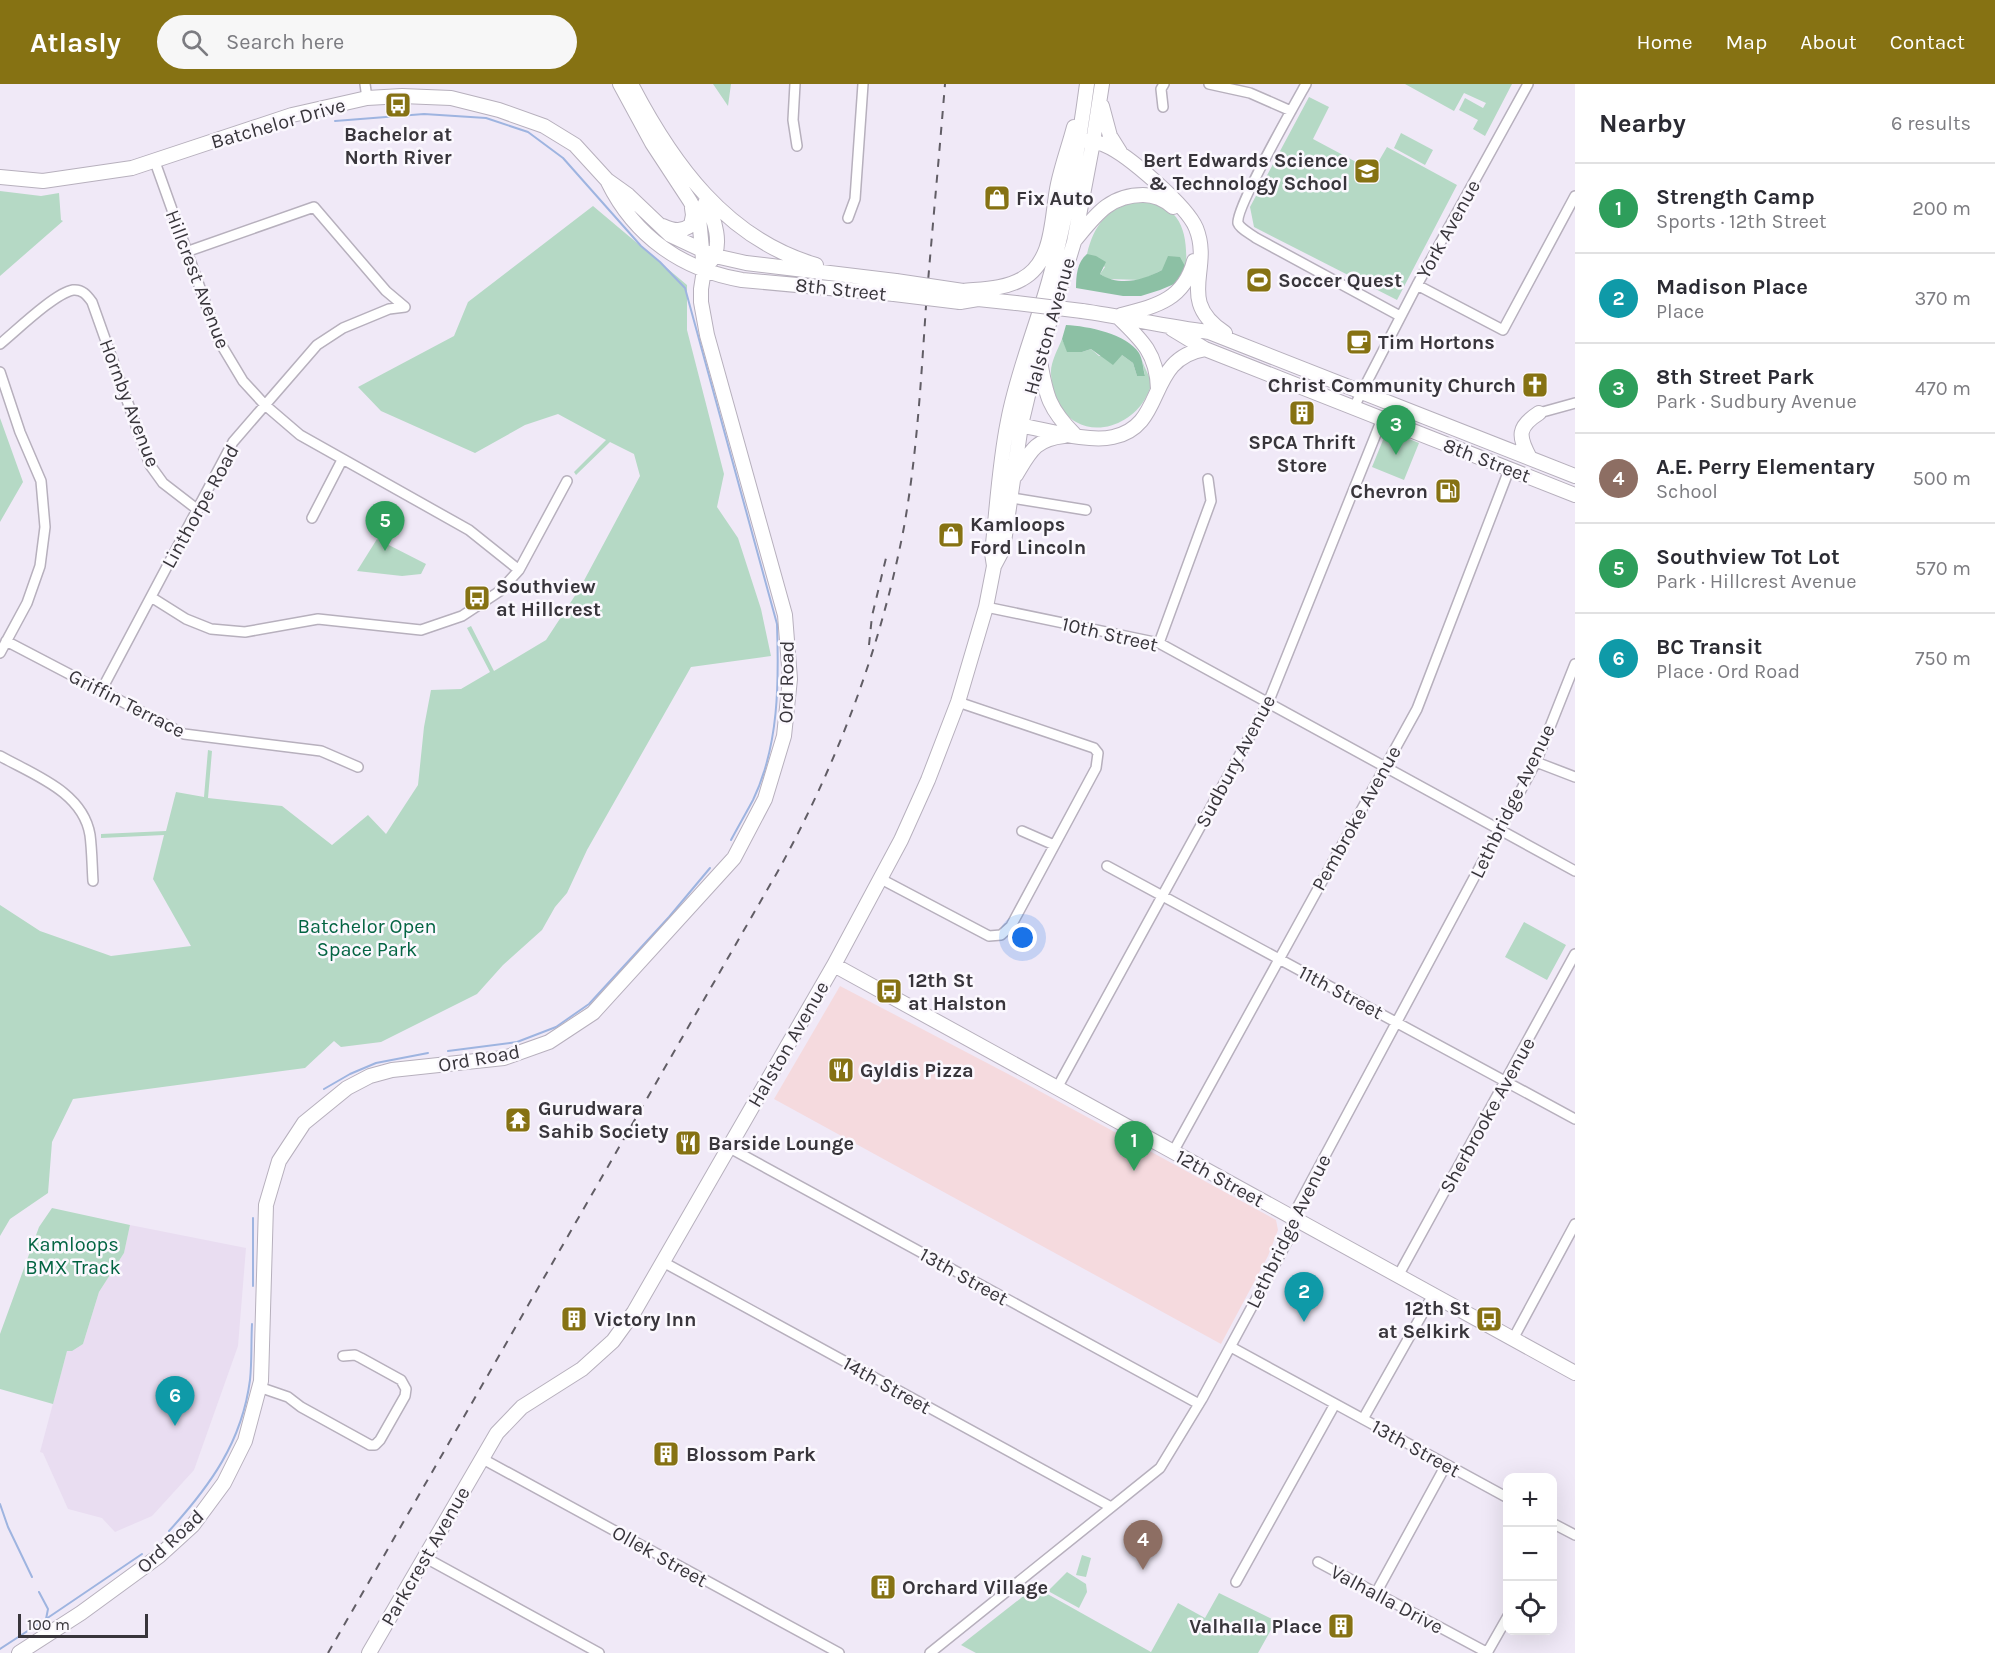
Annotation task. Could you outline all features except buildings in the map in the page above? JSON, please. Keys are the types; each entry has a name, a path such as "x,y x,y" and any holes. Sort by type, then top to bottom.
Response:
{"main road":[{"name":"Ord Road","path":"19,1653 81,1613 151,1562 193,1525 224,1484 245,1441 261,1381 266,1205 279,1161 304,1123 346,1088 370,1076 392,1070 504,1058 549,1042 593,1013 734,858 765,799 784,736 790,679 785,615 707,335 701,302 704,270 701,250 702,230 699,218 652,143 620,84"},
{"path":"631,84 661,136 712,214 716,228 715,256 704,270"},
{"path":"962,297 1022,279 1034,270 1045,254 1058,186 1085,84"},
{"name":"Halston Avenue","path":"1004,497 1013,480 1014,424 1039,356 1074,242 1086,141 1085,84"},
{"name":"Halston Avenue","path":"482,1458 497,1433 522,1407 582,1369 613,1341 634,1312 834,965 881,879 924,789 958,702 986,607 994,566 1003,549 1004,497 1018,378 1048,284 1086,141 1100,100 1102,84"},
{"name":"Batchelor Drive","path":"0,177 43,181 132,168 366,91 402,96 451,98 499,110 544,126 575,145 607,180 628,195 670,235 715,256"},
{"path":"1100,100 1110,135 1123,156"},
{"path":"1086,141 1103,144 1123,156 1183,207 1196,228 1200,249 1198,299 1203,312 1213,325 1244,345"},
{"path":"686,174 722,212 766,244 814,264 859,275"},
{"name":"Batchelor Drive","path":"607,180 619,203 637,226 657,244 704,270"},
{"path":"1074,242 1097,214 1110,203 1130,195 1149,195 1165,200 1187,222 1194,241 1195,257 1191,276 1178,292 1157,306 1116,316"},
{"path":"655,222 671,230 686,229 691,225 693,215 690,201"},
{"name":"8th Street","path":"715,256 746,263 859,275 895,287"},
{"name":"8th Street","path":"704,270 742,280 895,287 1082,311 1209,332 1575,476"},
{"path":"1116,316 1150,351 1155,364 1158,389"},
{"name":"8th Street","path":"1168,327 1205,349 1575,495"},
{"path":"1014,424 1096,438 1114,437 1129,431 1142,420 1152,405 1166,374 1179,358 1205,349"},
{"path":"1039,356 1045,391 1051,406 1061,421 1075,435"},
{"path":"1530,458 1522,443 1521,435 1529,420 1539,413"},
{"path":"1013,480 1040,443 1053,438 1075,435"},
{"name":"12th Street","path":"834,965 1575,1373"},
{"name":"Parkcrest Avenue","path":"369,1653 482,1458"}],"street":[{"path":"795,84 793,120 798,146"},
{"path":"848,218 855,199 863,84"},
{"path":"1163,107 1161,88 1164,84"},
{"path":"1209,84 1250,93 1292,111"},
{"path":"1306,84 1251,189 1238,222 1256,237 1400,316"},
{"name":"York Avenue","path":"1354,407 1400,316 1528,84"},
{"name":"Hillcrest Avenue","path":"155,162 219,341 243,381 265,405 300,435 470,530 519,570"},
{"path":"1417,285 1503,330 1575,196"},
{"name":"Linthorpe Road","path":"101,691 233,442 318,345 343,328 389,309 405,307 387,291 314,207 186,252"},
{"name":"Hornby Avenue","path":"0,344 61,294 75,290 85,293 92,302 150,465 163,483 198,510"},
{"path":"0,372 20,432 41,481 45,527 40,566 27,603 0,653"},
{"path":"1539,413 1575,403"},
{"name":"Sudbury Avenue","path":"1057,1088 1268,703 1382,419"},
{"path":"312,518 342,460"},
{"name":"Pembroke Avenue","path":"1173,1152 1416,709 1509,470"},
{"path":"1159,643 1211,501 1208,479"},
{"path":"151,597 186,619 211,629 245,632 318,618 421,630 462,616 500,591 519,570 567,481"},
{"path":"1004,497 1086,510"},
{"name":"10th Street","path":"986,607 1159,643 1575,871"},
{"name":"Griffin Terrace","path":"6,641 184,735 321,751 358,766"},
{"name":"Lethbridge Avenue","path":"930,1653 1160,1468 1199,1404 1288,1240 1297,1208 1536,762 1575,664"},
{"path":"881,879 989,936 1001,935 1011,926 1096,768 1098,753 1087,745 958,702"},
{"path":"0,756 60,789 79,807 90,833 93,881"},
{"path":"1536,762 1575,777"},
{"path":"1022,831 1054,845"},
{"name":"11th Street","path":"1107,866 1575,1119"},
{"name":"Sherbrooke Avenue","path":"1398,1276 1575,954"},
{"name":"13th Street","path":"728,1147 1199,1404"},
{"path":"1513,1339 1575,1224"},
{"name":"14th Street","path":"663,1262 1111,1507"},
{"path":"1363,1419 1433,1295"},
{"name":"13th Street","path":"1230,1347 1503,1495"},
{"path":"259,1387 288,1396 311,1413 370,1445 375,1445 405,1396 405,1385 401,1380 361,1358 343,1356"},
{"path":"1236,1582 1335,1404"},
{"name":"Ollek Street","path":"482,1458 839,1653"},
{"path":"1376,1593 1446,1465"},
{"path":"1557,1525 1575,1535"},
{"path":"424,1557 599,1653"},
{"name":"Valhalla Drive","path":"1318,1562 1487,1653"},
{"path":"1487,1653 1503,1625"}],"shaded area":[{"path":"840,986 1010,1075 1276,1220 1278,1230 1268,1256 1221,1344 774,1099"},
{"path":"130,1225 246,1248 238,1346 194,1470 152,1516 115,1532 102,1518 68,1509 43,1453 40,1452 67,1351 83,1344 99,1292 124,1253"}],"green space":[{"path":"713,84 731,84 728,106"},
{"path":"1405,84 1512,84 1485,136 1473,129 1478,120 1459,110 1465,98 1483,108 1486,103 1464,93 1454,111"},
{"name":"Bert Edwards Science & Technology School","path":"1309,97 1329,107 1313,139 1373,171 1387,147 1457,185 1397,300 1254,227 1250,207"},
{"path":"1401,133 1433,150 1425,165 1394,148"},
{"path":"0,191 41,196 59,193 61,220 63,221 0,276"},
{"path":"1138,201 1164,207 1179,221 1185,242 1186,268 1162,270 1142,280 1108,279 1100,274 1105,267 1087,254 1090,243 1104,219 1118,208"},
{"name":"Batchelor Open Space Park","path":"593,206 687,285 687,330 724,474 717,507 738,538 761,609 771,656 691,667 587,850 567,893 555,907 542,930 503,965 477,994 381,1042 341,1047 334,1041 305,1068 73,1099 52,1142 48,1193 10,1219 0,1236 0,905 40,931 111,956 191,946 153,879 164,835 101,838 101,834 166,831 176,792 204,797 208,750 212,751 208,798 282,806 332,845 368,815 386,834 418,785 424,727 431,690 461,689 490,672 467,628 471,626 494,671 546,640 580,588 640,476 634,454 610,442 576,475 574,472 606,440 558,414 525,425 475,453 381,411 358,387 454,336 468,302"},
{"path":"1087,254 1106,262 1100,274 1115,280 1131,281 1155,274 1162,270 1168,256 1180,257 1186,268 1179,282 1141,296 1123,296 1076,288 1079,265"},
{"path":"1066,325 1096,329 1126,341 1139,353 1145,376 1137,376 1133,363 1122,355 1113,365 1091,349 1082,352 1067,352 1062,339"},
{"path":"1062,339 1068,352 1082,352 1091,349 1099,356 1122,355 1133,363 1137,376 1145,376 1142,360 1151,382 1148,393 1139,407 1124,420 1105,427 1085,426 1070,418 1058,401 1051,374 1053,361"},
{"path":"0,418 23,482 0,522"},
{"path":"1387,430 1419,443 1404,480 1372,467"},
{"path":"377,539 426,564 421,574 402,576 357,571"},
{"path":"1524,922 1566,945 1547,980 1505,957"},
{"name":"Kamloops BMX Track","path":"52,1208 130,1225 124,1253 99,1292 83,1344 72,1351 67,1351 53,1404 0,1389 0,1334 39,1227"},
{"path":"1082,1555 1091,1558 1086,1577 1076,1575"},
{"path":"1067,1572 1086,1584 1087,1592 1079,1608 1048,1591"},
{"path":"1035,1587 1151,1652 1178,1603 1205,1618 1219,1593 1276,1621 1258,1653 976,1653 961,1645"}],"waterway":[{"path":"335,121 424,114 486,118 528,132 563,158 641,246 685,288 777,624 778,668 773,736 762,779 731,840"},
{"path":"448,1051 517,1042 556,1027 589,1004 669,917 710,868"},
{"path":"324,1089 376,1063 428,1053"},
{"path":"253,1218 253,1286"},
{"path":"169,1531 211,1480 232,1443 240,1423 250,1380 252,1324"},
{"path":"0,1504 8,1527 32,1577"},
{"path":"46,1619 142,1554"},
{"path":"0,1649 46,1619 48,1609 39,1592"}],"railway":[{"path":"328,1653 778,871 838,747 870,661 904,527 918,417 945,84"},
{"path":"869,645 872,616 887,554"}],"place":[{"name":"Bachelor at North River","path":"398,105"},
{"name":"Bert Edwards Science & Technology School","path":"1367,171"},
{"name":"Fix Auto","path":"997,198"},
{"name":"Soccer Quest","path":"1259,280"},
{"name":"Tim Hortons","path":"1359,342"},
{"name":"Christ Community Church","path":"1535,385"},
{"name":"SPCA Thrift Store","path":"1302,413"},
{"name":"8th Street Park","path":"1396,455"},
{"name":"Chevron","path":"1448,491"},
{"name":"Kamloops Ford Lincoln","path":"951,535"},
{"name":"Southview Tot Lot","path":"385,551"},
{"name":"Southview at Hillcrest","path":"477,598"},
{"name":"12th St at Halston","path":"889,991"},
{"name":"Gyldis Pizza","path":"841,1070"},
{"name":"Gurudwara Sahib Society","path":"518,1120"},
{"name":"Barside Lounge","path":"688,1143"},
{"name":"Strength Camp","path":"1134,1171"},
{"name":"Victory Inn","path":"574,1319"},
{"name":"12th St at Selkirk","path":"1489,1319"},
{"name":"Madison Place","path":"1304,1322"},
{"name":"BC Transit","path":"175,1426"},
{"name":"Blossom Park","path":"666,1454"},
{"name":"A.E. Perry Elementary","path":"1143,1570"},
{"name":"Orchard Village","path":"883,1587"},
{"name":"Valhalla Place","path":"1341,1626"}]}
